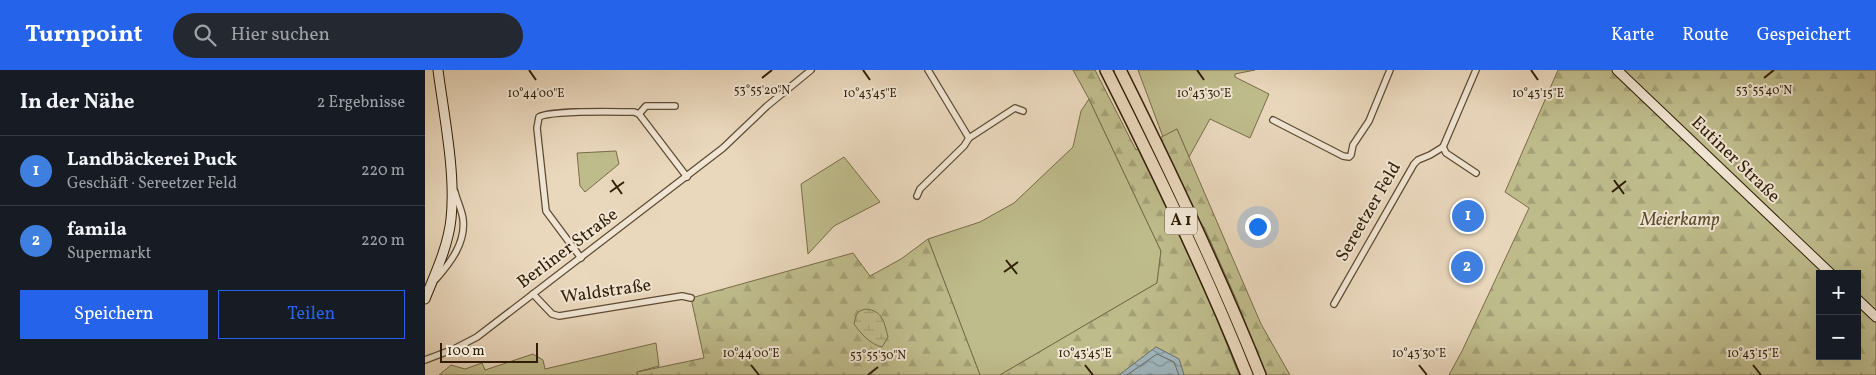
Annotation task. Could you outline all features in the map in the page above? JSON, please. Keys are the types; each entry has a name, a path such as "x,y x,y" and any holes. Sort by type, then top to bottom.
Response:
{"highway":[{"name":"A 1","path":"1106,70 1167,190 1219,306 1247,375"},
{"name":"A 1","path":"1120,70 1186,204 1231,302 1260,375"}],"main road":[{"path":"425,299 445,246 451,221 453,187 437,70"},
{"name":"Eutiner Straße","path":"1617,70 1827,270"},
{"path":"1861,303 1876,317"}],"street":[{"name":"Berliner Straße","path":"425,360 477,337 687,177 723,148 782,93 811,70"},
{"path":"928,70 969,138"},
{"path":"1273,120 1335,152 1349,157 1353,145 1369,121 1390,70"},
{"path":"1475,70 1443,147 1445,153 1476,173"},
{"path":"639,114 646,106 675,106"},
{"path":"917,196 920,189 964,146 969,138 1015,108 1023,111"},
{"path":"581,258 546,211 537,128 539,117 544,114 557,113 634,112 639,114 687,177"},
{"name":"Sereetzer Feld","path":"1334,304 1414,164 1443,147"},
{"path":"433,282 449,265 457,251 461,236 463,220 453,187"},
{"name":"Waldstraße","path":"533,294 552,314 559,316 682,296 691,298"}],"green space":[{"path":"1073,70 1095,70 1136,150 1177,129 1261,324 1290,375 1265,375 1237,301 1204,227 1182,241 1213,309 1239,375 1184,375 1179,359 1156,347 1119,375 1000,375 1157,283 1161,251 1089,99"},
{"path":"1138,70 1255,70 1235,74 1235,77 1269,94 1250,138 1210,119 1189,157 1177,129 1163,137"},
{"name":"Meierkamp","path":"1558,70 1876,70 1876,375 1449,375 1529,208 1505,192"},
{"path":"1089,99 1161,251 1157,283 1000,375 980,375 928,239 980,222 1014,203 1073,147 1081,111"},
{"path":"616,151 619,164 585,192 580,186 577,153"},
{"path":"844,157 880,202 834,226 808,254 801,184"},
{"path":"928,239 980,375 638,375 637,372 704,358 691,298 853,253 870,276 901,259"},
{"path":"866,309 876,312 884,322 888,337 882,347 866,338 854,324 857,314"},
{"path":"656,343 659,366 637,372 637,375 439,375 451,365 465,369 482,363 485,370 533,354 543,360 545,369"}],"water":[{"path":"1156,347 1179,359 1184,375 1119,375"}],"place":[{"name":"Landbäckerei Puck","path":"1468,216"},
{"name":"famila","path":"1467,267"}]}
